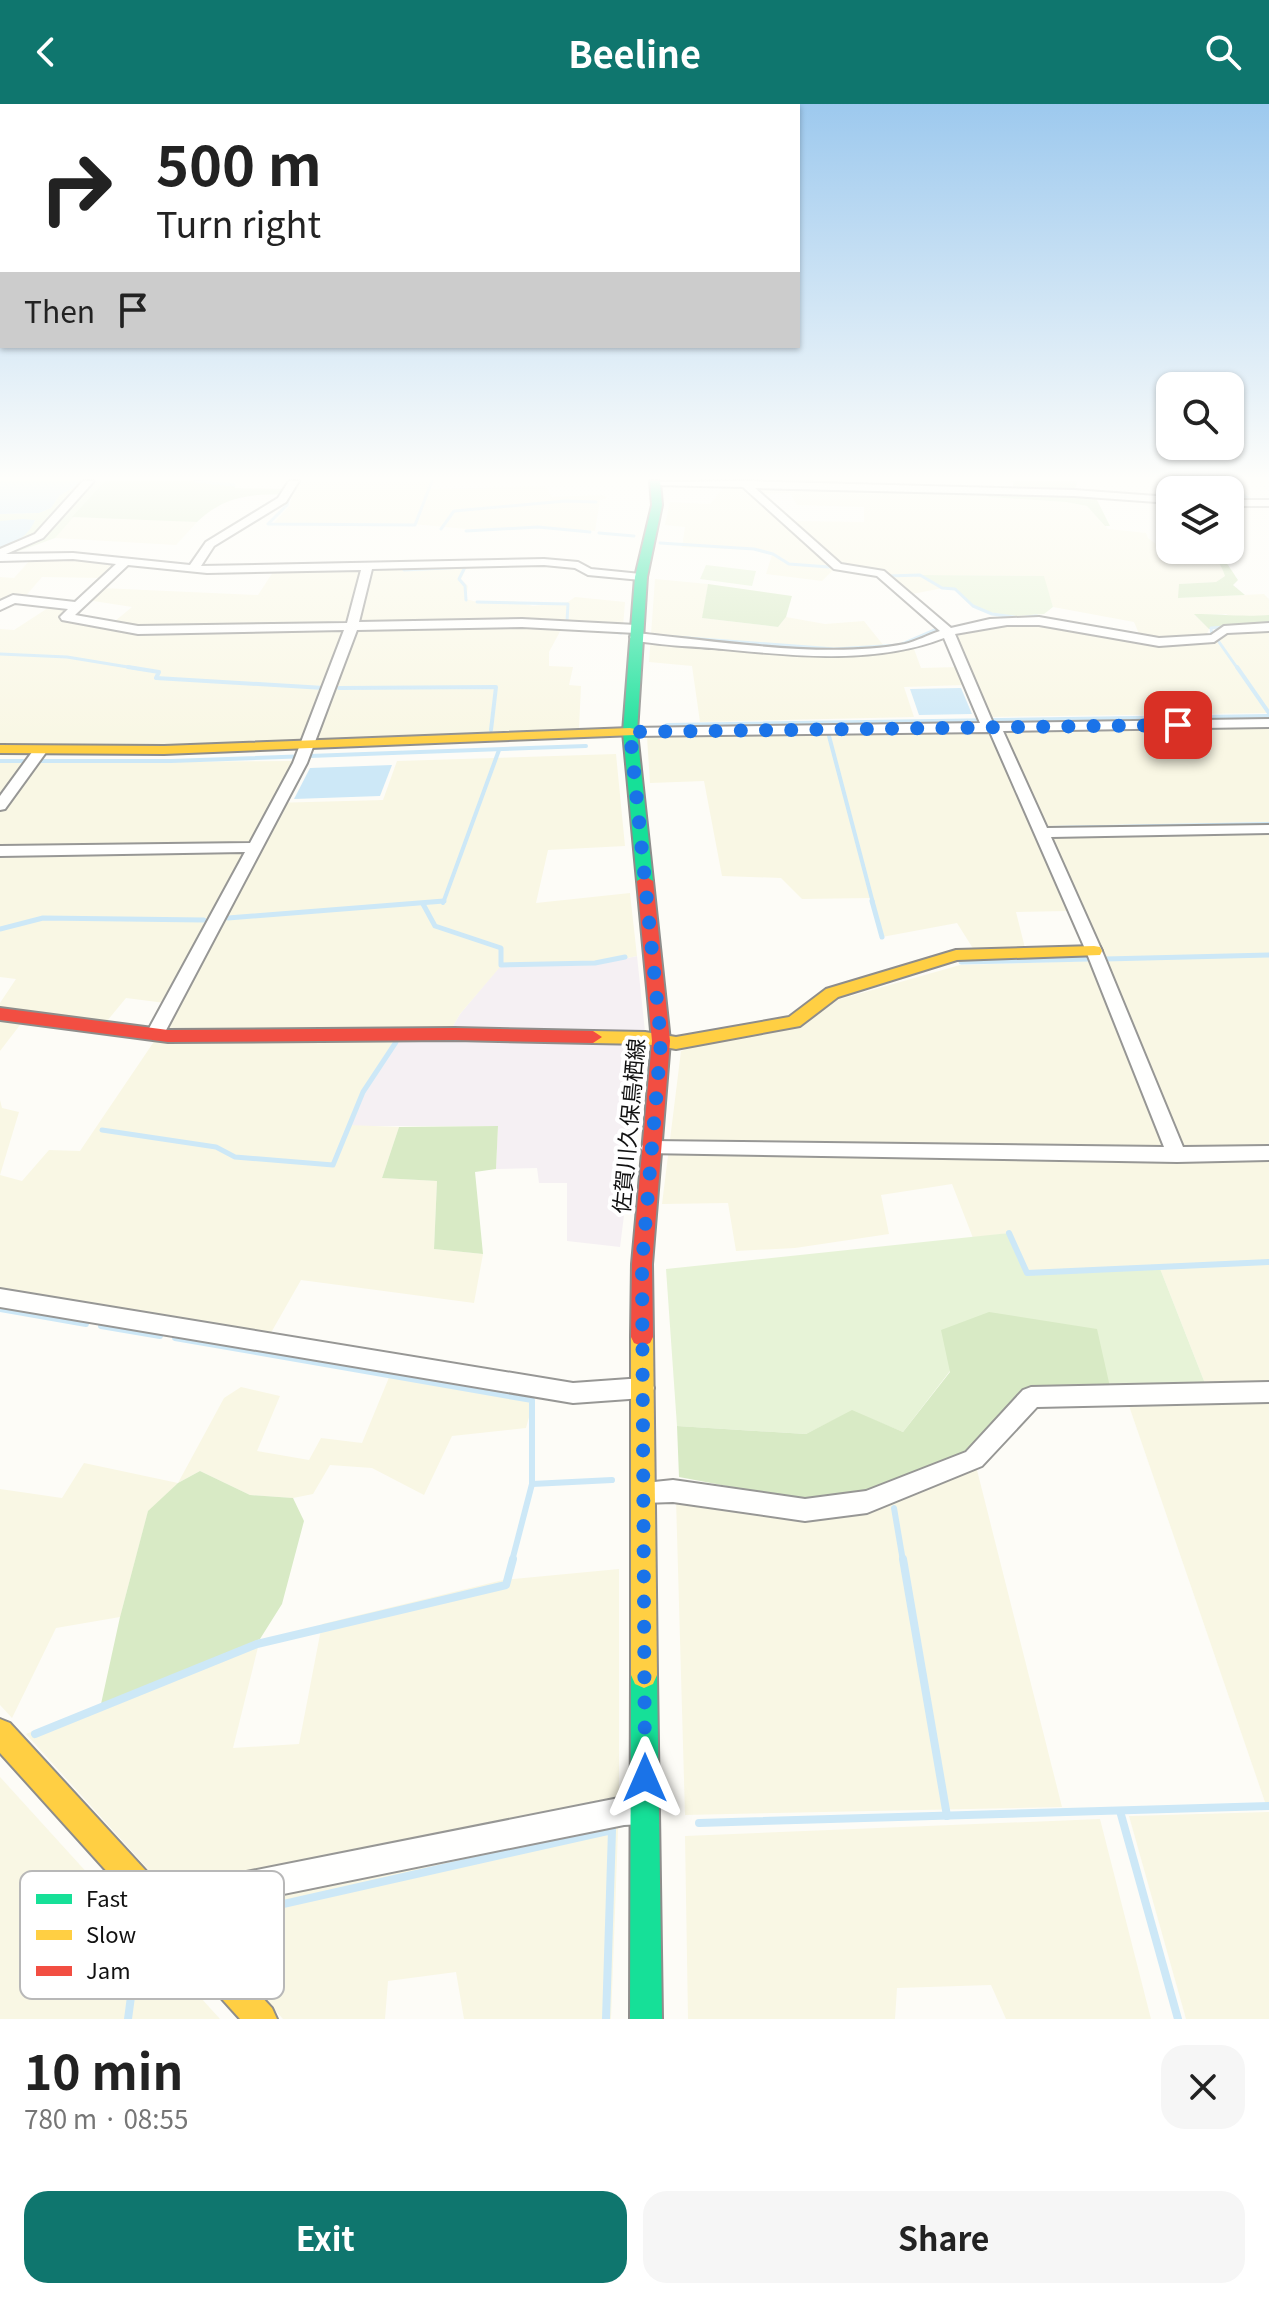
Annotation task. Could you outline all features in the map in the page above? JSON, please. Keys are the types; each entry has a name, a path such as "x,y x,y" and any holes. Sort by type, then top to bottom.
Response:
{"main road":[{"name":"佐賀川久保鳥栖線","path":"642,570 630,732 661,1041 642,1264 646,2019"},
{"path":"0,749 34,759 304,753 630,732"},
{"path":"0,1014 155,1034 455,1034 676,1043 794,1022 832,993 956,955 1094,951"},
{"path":"0,1733 126,1871"},
{"path":"243,1999 261,2019"}],"street":[{"path":"116,570 66,617 138,630 522,623 837,652 902,648 948,632 1033,619 1067,628 1159,642 1214,638 1224,630 1269,627"},
{"path":"155,1034 304,753 352,626 366,570"},
{"path":"586,570 641,577"},
{"path":"862,570 880,573 948,632 1094,951 1177,1155"},
{"path":"0,606 13,599 76,606"},
{"path":"630,732 989,724 1269,723"},
{"path":"0,806 34,759"},
{"path":"1042,833 1269,829"},
{"path":"0,851 255,847"},
{"path":"651,1148 804,1146 1177,1155 1269,1153"},
{"path":"0,1298 573,1393 643,1388"},
{"path":"643,1492 673,1491 805,1510 867,1502 974,1459 1031,1397 1269,1392"},
{"path":"284,1879 624,1811 645,1810"}],"shaded area":[{"path":"21,570 110,570 102,578 42,577 23,599 6,597 0,602 0,577 14,578"},
{"path":"465,570 461,579 468,586 466,599 477,602 514,601 533,606 568,602 575,597 625,602 623,627 564,624 549,652 549,666 573,667 569,685 581,686 579,728 168,746 0,744 0,629 14,630 51,606 71,607 61,617 109,626 132,607 87,600 101,588 258,595 273,572"},
{"path":"767,570 833,570 822,581 766,574"},
{"path":"871,570 1223,570 1225,576 1216,582 1179,584 1179,598 1264,594 1269,599 1269,615 1234,618 1226,614 1195,615 1209,629 1207,634 1180,639 1140,636 1134,622 1053,607 1043,576 924,575 943,588 907,595 881,572"},
{"path":"655,579 708,584 703,618 778,627 786,617 825,624 864,621 888,651 914,649 921,668 959,667 965,685 904,687 914,717 700,722 692,666 649,662"},
{"path":"1033,621 1125,641 1171,644 1220,640 1230,632 1269,629 1269,713 989,717 953,633"},
{"path":"1269,727 1269,822 1045,826 1003,731"},
{"path":"990,731 1067,911 1016,912 1025,948 974,950 957,923 882,937 871,898 802,899 781,878 722,876 704,781 650,783 647,737"},
{"path":"616,754 625,846 548,850 536,903 630,893 637,956 594,965 500,967 460,1014 446,1038 394,1041 362,1090 348,1125 399,1127 382,1178 437,1181 434,1249 483,1254 474,1303 301,1280 268,1338 0,1291 0,1175 22,1181 49,1150 80,1151 153,1043 173,1004 126,998 107,1021 30,1012 0,1051 0,1003 16,979 0,977 0,763 293,761 272,803 383,800 397,761"},
{"path":"1269,833 1269,1148 1182,1150 1050,837"},
{"path":"637,956 646,1041 620,1247 567,1241 567,1183 539,1183 537,1168 496,1169 498,1126 348,1126 362,1090 394,1041 446,1038 460,1014 500,966 594,965"},
{"path":"1091,961 1168,1148 805,1141 808,1150 1269,1157 1269,1261 1202,1265 1269,1264 1269,1385 1206,1386 1159,1266 1027,1273 1009,1233 973,1238 952,1184 881,1195 889,1234 795,1248 736,1251 728,1203 662,1204 681,1051 837,1000 960,965"},
{"path":"0,1100 2,1108 19,1112 0,1175"},
{"path":"390,1375 534,1399 526,1428 452,1436 424,1495 372,1468 330,1465 313,1494 293,1498 250,1495 200,1471 178,1483 224,1398 241,1387 280,1396 257,1451 309,1460 321,1438 362,1443"},
{"path":"1269,1398 1269,1802 1265,1802 1127,1400"},
{"path":"84,1463 178,1483 148,1512 120,1617 56,1628 12,1718 0,1705 0,1489 62,1498"},
{"path":"976,1466 1062,1807 685,1815 676,1499 804,1516"},
{"path":"619,1569 619,1804 611,2019 464,2019 456,1972 388,1981 385,2019 283,2019 265,1999 284,1999 284,1871 150,1871 26,1734 260,1639 233,1748 299,1744 322,1624 503,1580"},
{"path":"0,1777 85,1871 20,1871 20,1999 202,1999 220,2019 0,2019"},
{"path":"1269,1812 1269,2019 1186,2019 1129,1816"},
{"path":"1100,1819 1151,2019 1006,2019 991,1985 897,1988 895,2019 688,2019 685,1836"}],"green space":[{"path":"704,570 756,571 752,586 700,579"},
{"path":"1223,570 1232,570 1238,580 1233,585 1245,595 1178,598 1179,584 1216,582 1225,576"},
{"path":"922,575 1044,576 1053,607 1044,614 1016,616 993,613 974,606 956,589 943,588"},
{"path":"708,584 792,596 786,617 778,627 702,618"},
{"path":"1194,614 1269,615 1269,626 1209,629"},
{"path":"498,1126 496,1169 475,1172 483,1254 434,1249 437,1181 382,1178 399,1127"},
{"path":"1009,1233 1027,1273 1159,1266 1206,1386 1110,1387 950,1371 903,1432 852,1411 806,1434 677,1426 666,1269"},
{"path":"989,1312 1097,1329 1110,1387 1022,1392 972,1453 867,1493 806,1501 679,1477 677,1426 806,1434 852,1410 903,1432 950,1372 941,1330"},
{"path":"200,1471 250,1495 293,1498 304,1521 282,1604 260,1639 101,1704 148,1511 178,1483"}],"water":[{"path":"961,688 972,714 919,715 910,689"},
{"path":"392,765 380,796 294,799 310,768"}],"waterway":[{"path":"463,570 459,579 465,586 466,600"},
{"path":"874,570 883,572"},
{"path":"888,576 920,575 942,588 955,589 973,606 992,614 1014,617"},
{"path":"477,602 568,604 567,621 576,622"},
{"path":"1012,619 1036,616 1069,624"},
{"path":"1209,636 1212,635 1211,628 1226,627"},
{"path":"661,636 835,649 900,645 937,629"},
{"path":"607,631 621,633"},
{"path":"1219,642 1238,669"},
{"path":"0,654 67,657 140,669"},
{"path":"128,667 159,672 156,678 324,688"},
{"path":"1237,667 1269,713"},
{"path":"339,688 496,687 491,730"},
{"path":"667,725 1269,716"},
{"path":"829,736 873,903"},
{"path":"0,761 171,761 586,746"},
{"path":"444,901 499,750"},
{"path":"1051,828 1269,824"},
{"path":"228,918 444,901"},
{"path":"872,901 882,937"},
{"path":"423,904 435,926 501,948 501,965 595,963 625,957"},
{"path":"0,929 43,918 204,920"},
{"path":"1105,959 1269,955"},
{"path":"961,962 1089,959"},
{"path":"102,1130 216,1147 235,1157 333,1165 363,1092 396,1042"},
{"path":"1009,1233 1027,1273 1269,1262"},
{"path":"0,1309 86,1324"},
{"path":"101,1326 160,1336"},
{"path":"175,1338 532,1400 532,1484"},
{"path":"532,1484 612,1480"},
{"path":"512,1561 532,1484"},
{"path":"894,1508 903,1561"},
{"path":"35,1734 257,1644 506,1585 513,1559"},
{"path":"903,1559 947,1816"},
{"path":"947,1816 1269,1806"},
{"path":"1120,1811 1178,2019"},
{"path":"699,1823 947,1816"},
{"path":"284,1904 612,1830 606,2019"},
{"path":"128,2019 131,1999"}],"traffic: fast":[{"path":"642,570 630,732 645,881"},
{"path":"644,1675 646,2019"}],"traffic: slow":[{"path":"0,749 164,750 630,732"},
{"path":"593,1037 645,1038 676,1043 794,1022 832,993 956,955 1094,951"},
{"path":"642,1337 644,1675"},
{"path":"0,1733 126,1871"},
{"path":"243,1999 261,2019"}],"traffic: jam":[{"path":"642,1337 642,1264 661,1041 645,881"},
{"path":"0,1014 168,1036 455,1034 593,1037"}],"route":[{"path":"645,1778 642,1264 661,1041 657,977 630,732 1178,725"}]}
